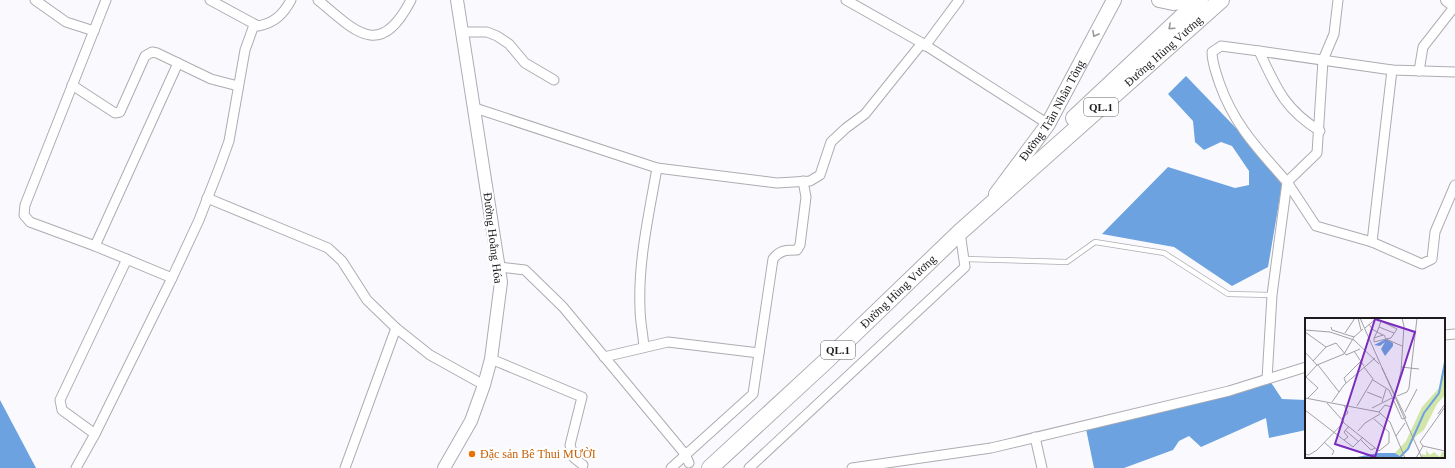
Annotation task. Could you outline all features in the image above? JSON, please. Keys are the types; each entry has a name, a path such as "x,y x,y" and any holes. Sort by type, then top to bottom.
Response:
{"highway":[{"name":"Đường Hùng Vương","path":"981,214 1037,153 1200,0"},
{"name":"Đường Hùng Vương","path":"710,468 826,362 960,232 1221,0"}],"main road":[{"name":"Đường Hoằng Hóa","path":"444,468 471,421 484,384 491,359 501,282 457,0"},
{"name":"Đường Trần Nhân Tông","path":"981,214 1048,124 1114,0"},
{"path":"1159,0 1173,3 1200,0"},
{"path":"1447,0 1455,6"}],"street":[{"path":"36,0 66,22 94,32"},
{"path":"106,0 25,205 24,215 30,222 96,246 172,278"},
{"path":"210,0 258,26 271,24 281,16 291,0"},
{"path":"318,0 358,32 374,36 395,25 404,14 411,0"},
{"path":"846,0 923,44 1048,124"},
{"path":"475,108 657,168 777,183 814,180 818,177 831,142 846,128 865,114 959,0"},
{"path":"1267,379 1272,295 1287,182 1317,153 1320,131 1323,60 1334,34 1338,0"},
{"path":"1419,70 1423,47 1455,6"},
{"path":"76,468 95,434 172,278 207,198 229,141 245,50 254,25"},
{"path":"462,32 487,32 497,36 509,44 525,63 554,80"},
{"path":"1455,72 1392,70 1221,46 1212,52 1212,60 1225,99 1239,125 1287,182 1316,226 1372,242 1422,264 1432,259 1435,232 1452,199 1455,185"},
{"path":"72,85 118,113 121,111 145,56 152,52 211,79 238,86"},
{"path":"1259,52 1280,95 1305,122 1320,131"},
{"path":"96,246 178,63"},
{"path":"1372,242 1392,70"},
{"path":"644,347 640,308 640,281 642,255 657,168"},
{"path":"671,468 753,394 772,258 778,252 785,250 797,250 800,245 806,197 803,181"},
{"path":"207,198 328,248 342,261 367,300 396,328 430,355 484,384"},
{"path":"749,468 965,267 960,232"},
{"path":"95,434 62,410 60,400 127,260"},
{"path":"499,267 525,270 564,307 685,454 689,463"},
{"path":"344,468 396,328"},
{"path":"1445,335 1455,334"},
{"path":"604,356 668,342 759,353"},
{"path":"491,359 582,397 570,445 574,458 583,465"},
{"path":"852,468 991,448 1229,391 1305,367"},
{"path":"1035,437 1042,468"}],"lane":[{"path":"965,259 1067,262 1095,242 1164,253 1228,294 1272,295"}],"water":[{"path":"1186,76 1259,152 1282,185 1268,267 1232,286 1174,247 1102,234 1168,167 1235,188 1249,185 1249,171 1232,146 1221,142 1204,150 1195,142 1193,121 1168,94"},
{"path":"1270,381 1282,399 1305,400 1305,430 1269,438 1266,418 1201,447 1189,436 1179,441 1173,450 1124,468 1094,468 1086,429"},
{"path":"0,400 36,468 0,468"}],"place":[{"name":"Đặc sản Bê Thui MƯỜI","path":"472,454"}]}
